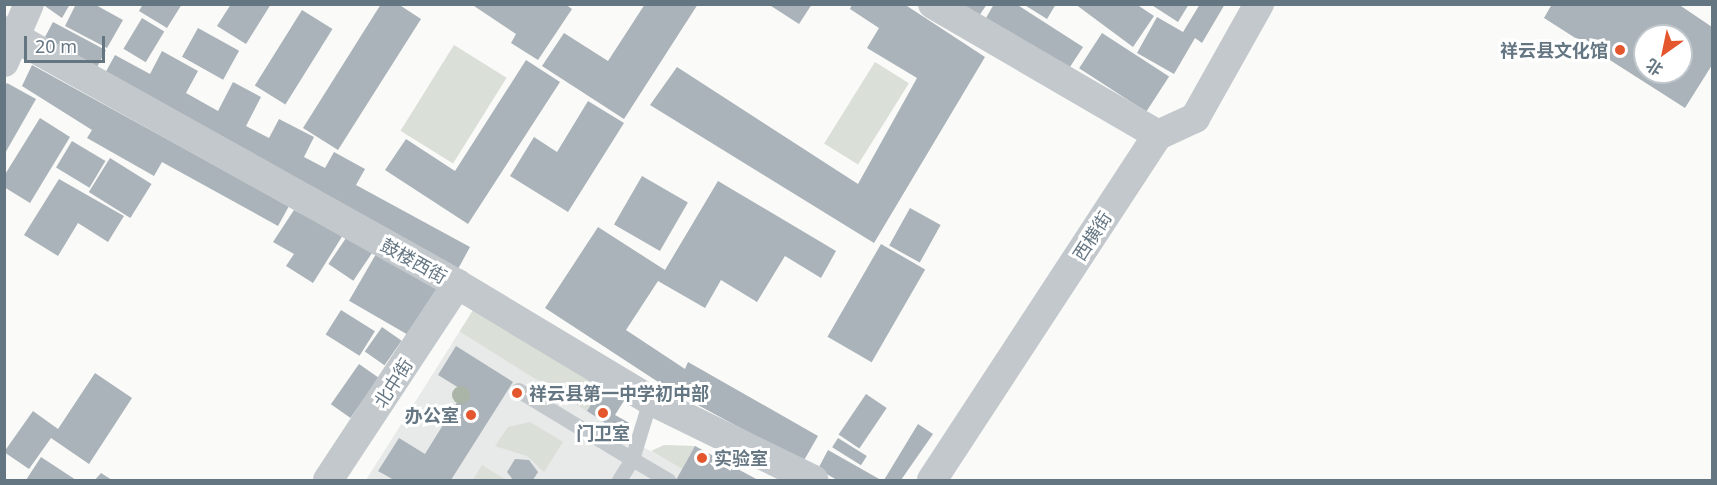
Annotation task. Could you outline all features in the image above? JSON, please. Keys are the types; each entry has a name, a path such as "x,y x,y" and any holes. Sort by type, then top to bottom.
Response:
{"street":[{"path":"8,44 29,4"},
{"path":"933,4 1158,135 1195,118 1258,4"},
{"name":"鼓楼西街","path":"8,44 453,283 650,400 813,480"},
{"name":"西横街","path":"932,480 1158,135"},
{"name":"北中街","path":"328,480 453,283"}],"lane":[{"path":"518,390 668,480"},
{"path":"619,480 632,459 650,400"}],"shaded area":[{"path":"454,45 507,78 453,164 400,131"},
{"path":"875,62 909,83 858,165 824,143"},
{"name":"祥云县第一中学初中部","path":"475,307 625,399 615,415 631,424 624,436 682,469 695,446 758,480 366,480"},
{"path":"475,307 602,386 587,411 460,332"},
{"path":"530,422 563,442 544,472 527,456 495,446 508,427"},
{"path":"664,445 695,446 682,469 651,451"},
{"path":"482,465 506,480 473,480"}],"building":[{"path":"42,4 70,4 62,18"},
{"path":"76,4 94,4 123,20 107,48 65,26"},
{"path":"143,4 182,4 167,28 139,11"},
{"path":"231,4 271,4 246,44 217,26"},
{"path":"381,4 398,4 421,19 338,150 303,128"},
{"path":"471,4 565,4 572,9 538,60 511,43 516,34"},
{"path":"645,4 698,4 624,119 542,66 564,33 608,61"},
{"path":"768,4 812,4 799,24"},
{"path":"852,4 904,4 985,57 874,243 650,105 677,67 858,184 917,78 867,48 879,28 850,9"},
{"path":"962,4 987,4 979,16"},
{"path":"994,4 1016,4 1083,47 1068,70 986,18"},
{"path":"1023,4 1056,4 1047,19"},
{"path":"1075,4 1136,4 1154,16 1133,47"},
{"path":"1150,4 1189,4 1178,22"},
{"path":"1200,4 1225,4 1202,43 1195,38 1174,74 1137,53 1157,17 1183,32"},
{"name":"祥云县文化馆","path":"1552,4 1678,4 1712,27 1712,65 1685,108 1647,84 1693,84 1693,24 1633,24 1633,75 1544,18"},
{"path":"302,10 333,29 285,105 255,85"},
{"path":"142,18 164,31 146,62 123,49"},
{"path":"53,22 106,50 94,72 41,44"},
{"path":"198,28 239,51 223,80 182,57"},
{"path":"1102,33 1169,77 1146,112 1079,68"},
{"path":"162,51 198,71 186,93 218,111 233,82 261,97 246,126 269,138 279,119 314,137 304,157 325,168 334,152 365,169 356,185 470,247 458,269 103,77 115,55 150,74"},
{"path":"526,60 560,82 468,224 385,170 406,139 455,171"},
{"path":"32,65 289,206 278,226 162,162 154,176 87,138 92,130 22,86"},
{"path":"7,83 36,99 4,155 4,87"},
{"path":"588,101 624,123 568,212 510,176 534,137 557,152"},
{"path":"40,118 70,137 30,203 4,187 4,176"},
{"path":"72,141 105,161 89,188 56,168"},
{"path":"110,158 152,184 130,218 89,192"},
{"path":"642,176 688,202 660,251 614,224"},
{"path":"59,179 124,216 108,242 78,223 58,256 24,235"},
{"path":"718,181 836,251 821,278 785,256 757,302 721,280 705,308 658,281 626,330 685,369 688,362 818,436 803,462 672,391 545,308 598,227 665,270"},
{"path":"910,208 941,225 920,263 889,246"},
{"path":"294,210 343,235 313,283 286,266 294,254 273,242"},
{"path":"348,235 373,252 353,281 328,264"},
{"path":"881,244 925,270 872,362 828,337"},
{"path":"376,254 439,290 412,337 349,301"},
{"path":"341,310 375,331 360,356 326,335"},
{"path":"382,327 402,341 384,365 365,352"},
{"name":"办公室","path":"456,346 513,382 451,480 394,480 378,471 399,438 425,454 464,391 438,375"},
{"path":"359,364 379,378 351,418 331,404"},
{"path":"95,373 132,398 89,464 51,438 29,469 4,452 33,411 58,429"},
{"name":"门卫室","path":"602,386 625,399 615,415 631,424 620,442 600,430 604,422 587,411"},
{"path":"866,394 887,408 859,449 839,435"},
{"path":"918,424 933,434 901,480 884,480"},
{"path":"838,438 867,456 861,465 832,447"},
{"name":"实验室","path":"695,446 758,480 676,480"},
{"path":"828,450 881,480 837,480 818,469"},
{"path":"41,457 76,480 26,480"},
{"path":"515,459 529,460 538,472 533,480 513,480 507,472"},
{"path":"101,473 112,480 95,480"}],"place":[{"name":"祥云县文化馆","path":"1620,50"},
{"name":"祥云县第一中学初中部","path":"517,393"},
{"name":"门卫室","path":"603,413"},
{"name":"办公室","path":"471,415"},
{"name":"实验室","path":"702,458"}]}
